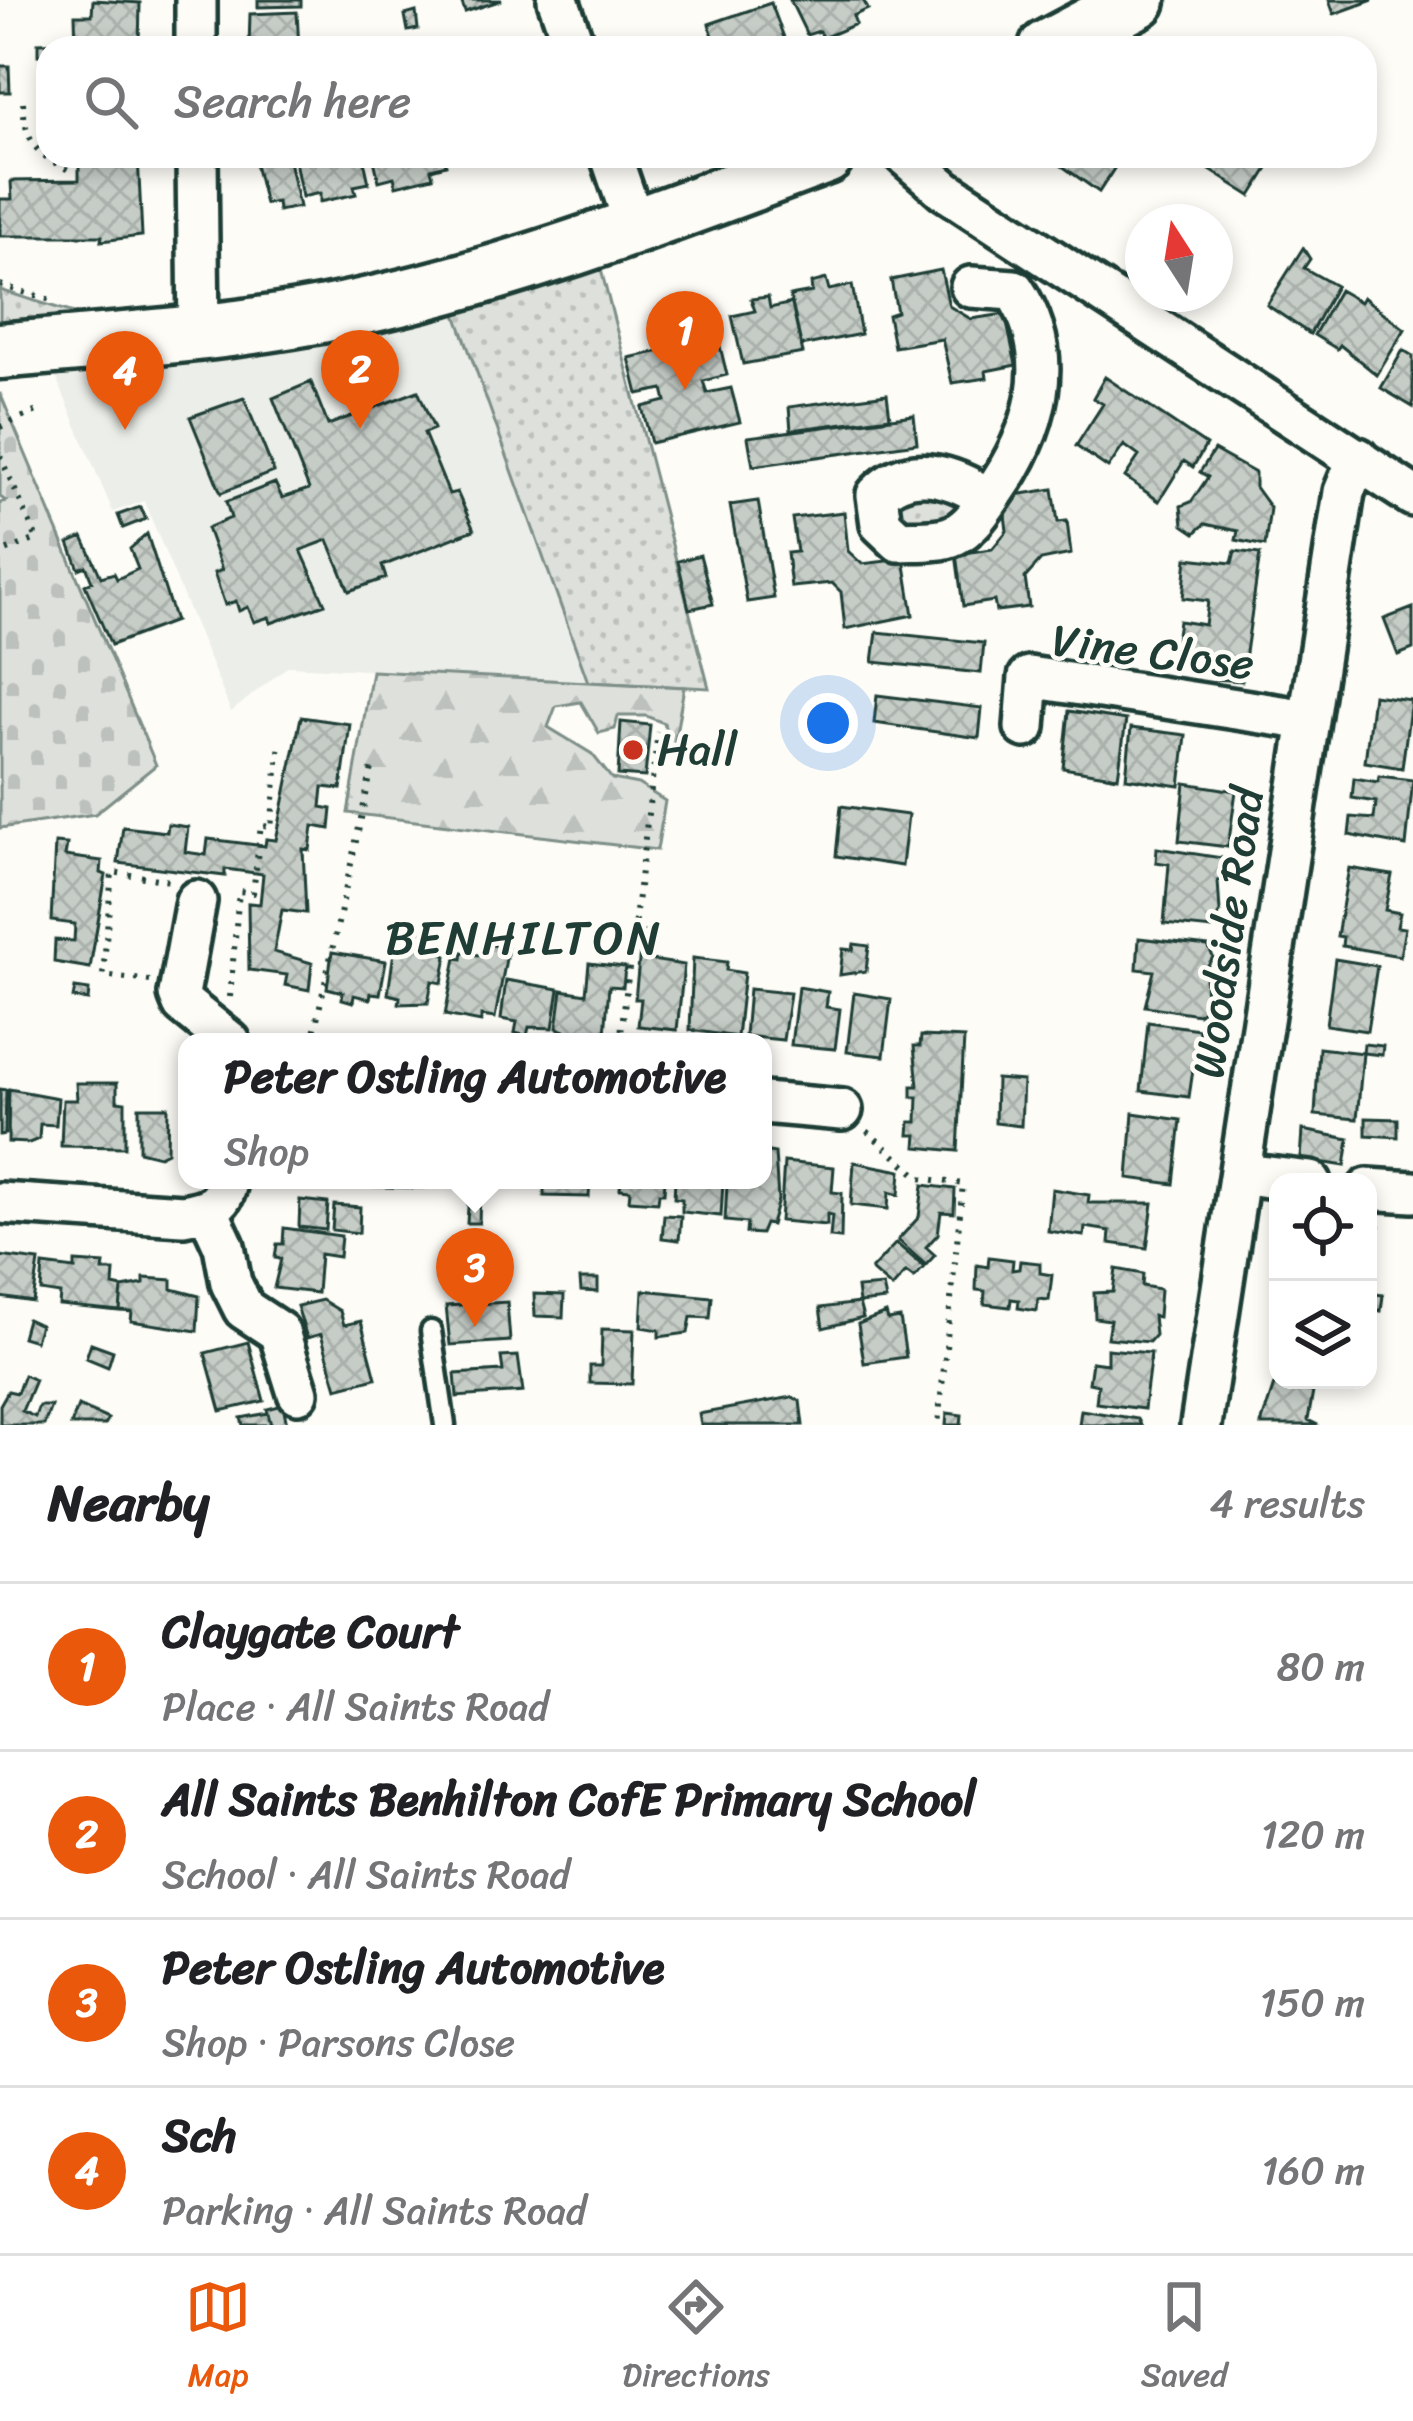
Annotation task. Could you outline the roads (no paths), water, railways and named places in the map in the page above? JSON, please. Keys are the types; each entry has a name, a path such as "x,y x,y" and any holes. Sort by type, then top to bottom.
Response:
{"street":[{"path":"196,0 196,36"},
{"path":"558,0 570,36"},
{"path":"1070,36 1138,0"},
{"path":"197,168 199,335"},
{"path":"615,168 635,226"},
{"path":"0,352 199,335 348,310 635,226 793,168"},
{"path":"920,168 945,190 1358,458 1407,480"},
{"path":"1014,290 1037,250"},
{"path":"971,287 1014,290"},
{"path":"989,500 1018,457 1036,415 1039,373 1033,318 1014,290"},
{"name":"Woodside Road","path":"1201,1425 1344,492 1358,458"},
{"name":"Vine Close","path":"1025,727 1029,677 1308,720"},
{"path":"196,890 185,986 179,994 183,1004 219,1033"},
{"path":"772,1104 842,1110"},
{"path":"1242,1174 1269,1177"},
{"path":"1377,1190 1413,1192"},
{"path":"0,1203 162,1215 217,1195 231,1283 244,1310 279,1332 298,1393"}],"lane":[{"path":"431,1331 445,1425"}],"place":[{"name":"Claygate Court","path":"685,390"},
{"name":"All Saints Benhilton CofE Primary School","path":"360,429"},
{"name":"Sch","path":"125,430"},
{"name":"Hall","path":"633,750"},
{"name":"Peter Ostling Automotive","path":"475,1327"}],"district":[{"name":"BENHILTON","path":"524,937"}]}
